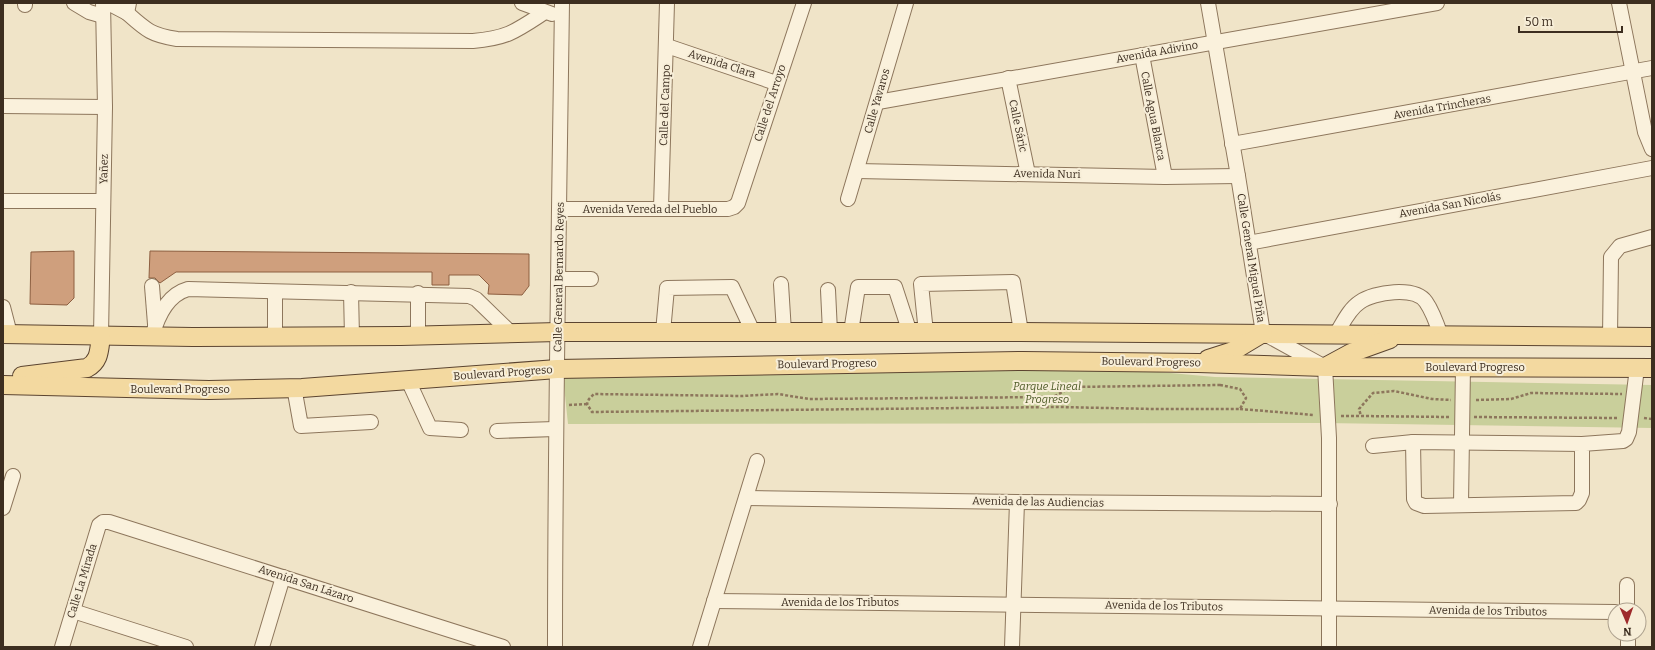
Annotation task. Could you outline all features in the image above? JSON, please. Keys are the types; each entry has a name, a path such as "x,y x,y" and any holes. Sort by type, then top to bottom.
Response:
{"main road":[{"path":"7,334 101,336 153,330 275,337 418,336 558,332 1263,333 1652,337"},
{"path":"1198,362 1233,351 1263,333"},
{"path":"1325,367 1351,353 1400,335"},
{"path":"3,378 86,368 95,364 101,336"},
{"name":"Boulevard Progreso","path":"3,386 209,390 294,387 557,369 1023,361 1198,362 1325,367 1644,368"}],"street":[{"path":"74,3 89,12 105,7 128,8 149,32 160,36 177,39 495,40 512,33 545,12 562,9"},
{"path":"522,3 545,12"},
{"name":"Calle del Campo","path":"661,208 667,46 667,3"},
{"name":"Calle del Arroyo","path":"738,202 776,83 804,3"},
{"name":"Calle Yavaros","path":"848,199 878,102 906,3"},
{"name":"Calle General Miguel Piña","path":"1208,3 1263,333 1325,367"},
{"name":"Avenida Adivino","path":"878,102 1437,3"},
{"path":"1619,3 1645,132 1652,149"},
{"name":"Yañez","path":"101,336 105,107 105,7"},
{"name":"Calle General Bernardo Reyes","path":"555,647 555,429 559,279 562,9"},
{"name":"Avenida Clara","path":"667,46 776,83"},
{"name":"Calle Agua Blanca","path":"1142,55 1165,177"},
{"name":"Avenida Trincheras","path":"1232,144 1652,68"},
{"name":"Calle Sáric","path":"1008,78 1028,174"},
{"path":"3,106 105,107"},
{"name":"Avenida San Nicolás","path":"1248,242 1652,168"},
{"name":"Avenida Nuri","path":"856,171 1165,177 1238,176"},
{"path":"3,201 103,201"},
{"name":"Avenida Vereda del Pueblo","path":"560,209 728,209 738,202"},
{"path":"1610,337 1611,257 1620,246 1652,237"},
{"path":"559,279 591,279"},
{"path":"918,333 922,284 1013,282 1021,332"},
{"path":"781,284 784,332"},
{"path":"152,286 153,330"},
{"path":"663,332 667,288 732,287 753,332"},
{"path":"850,332 858,287 895,287 918,333"},
{"path":"153,330 169,301 179,292 188,289 275,292 418,293 474,297 511,333"},
{"path":"828,290 830,332"},
{"path":"275,292 275,337"},
{"path":"351,292 352,336"},
{"path":"1336,334 1349,313 1359,302 1373,295 1403,292 1418,294 1426,301 1434,315 1441,336"},
{"path":"418,293 418,336"},
{"path":"3,307 7,334"},
{"path":"1325,367 1329,438 1330,504 1329,647"},
{"path":"1462,504 1464,442 1463,367"},
{"path":"1373,446 1413,442 1582,444 1623,442 1629,436 1634,394 1644,368"},
{"path":"408,380 430,428 461,430"},
{"path":"294,387 301,426 371,422"},
{"path":"497,431 555,429"},
{"path":"1413,442 1413,495 1416,503 1424,506 1462,504 1576,503 1582,493 1582,444"},
{"path":"700,647 757,461"},
{"path":"3,507 13,476"},
{"name":"Avenida de las Audiencias","path":"746,498 1017,502 1330,504"},
{"path":"1012,647 1017,502"},
{"name":"Calle La Mirada","path":"62,647 99,525 103,522 109,522"},
{"name":"Avenida San Lázaro","path":"109,522 503,647"},
{"path":"262,647 283,577"},
{"path":"1627,584 1627,602"},
{"name":"Avenida de los Tributos","path":"714,601 1607,612"},
{"path":"73,611 186,647"}],"path":[{"path":"1240,409 1246,398 1240,389 1220,385 1072,387 1053,397 810,399 778,394 742,396 594,394 589,399 587,404 592,412 1058,406 1154,409 1240,409 1299,414"},
{"path":"1634,394 1531,393 1511,399 1463,400 1432,399 1394,391 1373,393 1359,409 1361,416 1652,419"}],"green space":[{"name":"Parque Lineal Progreso","path":"1048,362 1215,377 1652,385 1652,428 1324,423 568,424 563,376"}],"building":[{"path":"74,251 74,298 67,305 30,304 31,252"},
{"path":"150,251 529,254 529,286 522,295 488,294 489,285 479,275 449,275 449,285 432,285 432,272 176,272 160,283 155,278 149,278"}]}
